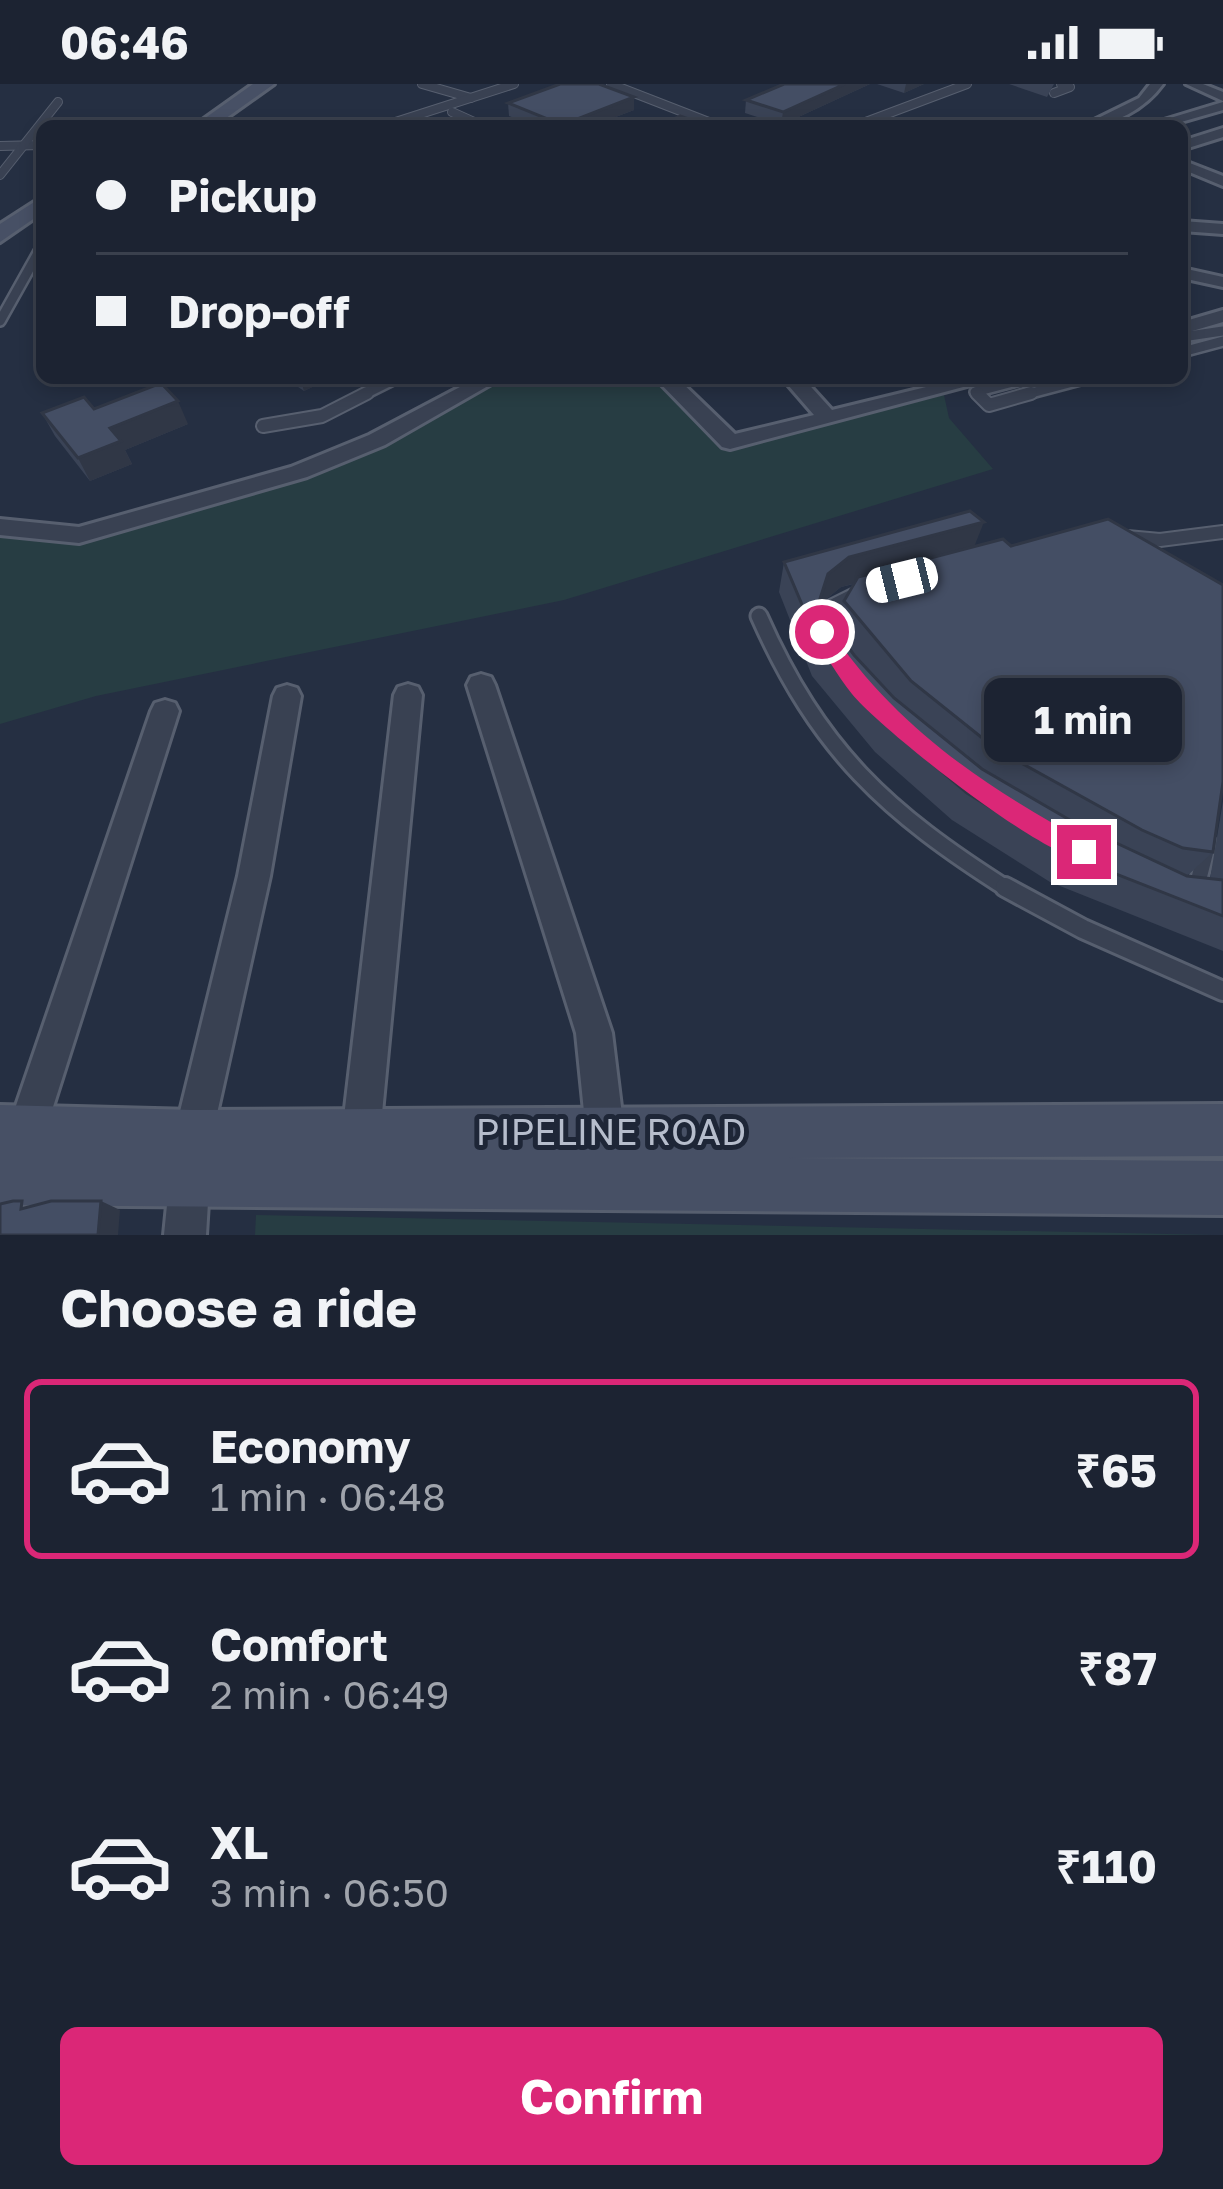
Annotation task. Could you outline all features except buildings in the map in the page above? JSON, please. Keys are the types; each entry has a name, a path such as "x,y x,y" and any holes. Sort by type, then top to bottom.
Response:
{"main road":[{"path":"211,120 265,84"},
{"path":"0,235 36,208"},
{"name":"PIPELINE ROAD","path":"0,1179 190,1159 361,1134 1223,1130"},
{"name":"PIPELINE ROAD","path":"13,1132 190,1159 1223,1188"}],"street":[{"path":"1102,120 1144,100 1157,84"},
{"path":"1192,84 1223,102"},
{"path":"1169,120 1223,102"},
{"path":"1188,144 1223,131"},
{"path":"1206,137 1223,144"},
{"path":"1188,166 1222,179"},
{"path":"1188,226 1223,229"},
{"path":"1188,274 1223,282"},
{"path":"1188,326 1223,316"},
{"path":"0,527 79,535 299,472 377,440 481,384"},
{"path":"671,384 730,442 963,384"},
{"path":"797,384 828,418"},
{"path":"481,686 594,1034 604,1131"},
{"path":"361,1134 408,695"},
{"path":"185,1235 190,1159 254,876 287,696"},
{"path":"13,1132 165,711"}],"lane":[{"path":"422,84 471,98"},
{"path":"402,120 514,84"},
{"path":"611,84 704,120"},
{"path":"942,84 956,88"},
{"path":"871,120 967,84"},
{"path":"1054,93 1070,87 1061,84"},
{"path":"45,120 58,102"},
{"path":"452,112 470,120"},
{"path":"0,175 36,134"},
{"path":"0,146 36,145"},
{"path":"0,321 36,257"},
{"path":"1188,336 1223,331"},
{"path":"1188,350 1223,341"},
{"path":"263,425 322,416 380,384"},
{"path":"1005,384 975,392 989,405 1066,384"},
{"path":"1105,530 1139,540 1223,532"},
{"path":"1139,540 1141,557"},
{"path":"831,649 822,632 831,606 886,584"},
{"path":"759,616 785,681 848,764 945,854 1105,942 1223,991"},
{"path":"1183,892 1196,892 1209,831"}],"green space":[{"path":"492,384 664,384 725,451 944,395 949,418 993,469 564,600 96,696 0,724 0,535 70,542 303,475 371,448"},
{"path":"256,1215 1215,1235 255,1235"}],"route":[{"path":"822,632 860,690 905,735 1026,821 1084,852"}]}
